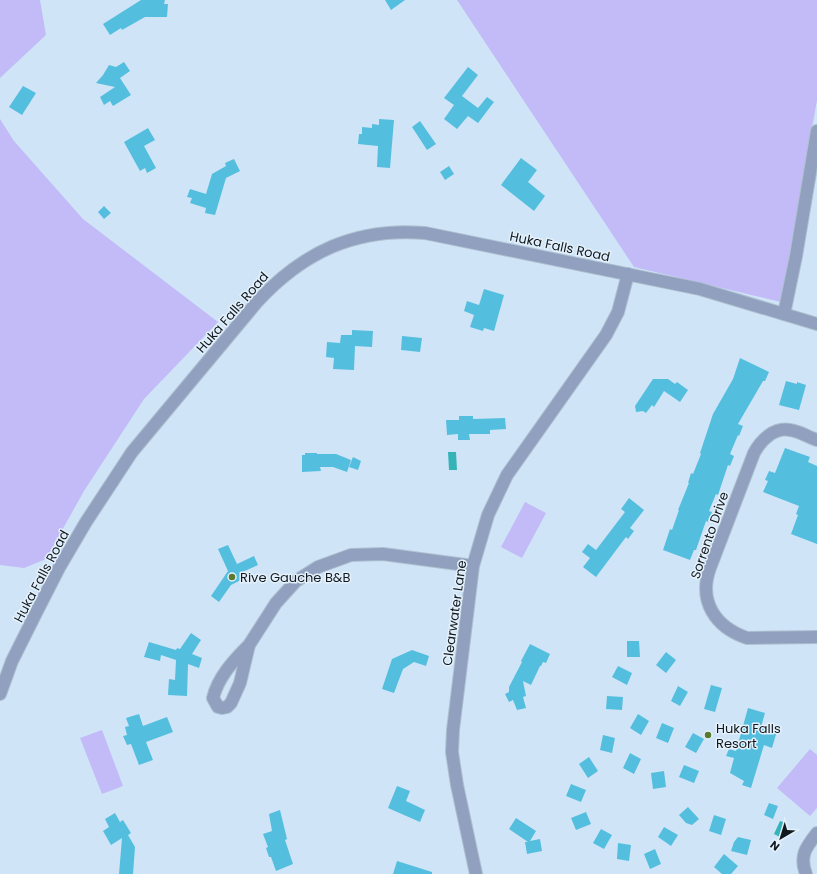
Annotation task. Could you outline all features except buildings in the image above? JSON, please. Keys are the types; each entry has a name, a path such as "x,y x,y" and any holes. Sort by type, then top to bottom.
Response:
{"street":[{"path":"784,314 796,256 817,131"},
{"name":"Huka Falls Road","path":"0,694 12,661 59,568 86,522 132,452 257,302 273,285 302,262 339,244 363,236 403,231 455,238 700,289 817,324"},
{"name":"Clearwater Lane","path":"476,874 457,786 452,752 453,730 473,566 488,515 507,475 606,335 618,312 628,274"},
{"name":"Sorrento Drive","path":"817,440 789,429 768,435 759,444 754,453 712,561 706,577 705,587 706,596 713,614 723,626 736,634 747,638 817,637"},
{"path":"249,645 240,683 231,703 227,707 218,707 213,698 214,690 230,663 249,645 276,603 296,581 318,567 351,555 383,554 473,566"},
{"path":"806,874 803,866 804,851 817,833"}],"shaded area":[{"path":"0,0 40,0 46,35 0,78"},
{"path":"457,0 817,0 817,100 781,302 634,267"},
{"path":"0,119 14,141 83,219 218,322 144,399 84,491 46,559 24,568 0,565"},
{"path":"448,452 456,452 457,470 449,470"},
{"path":"525,502 546,513 522,558 501,547"},
{"path":"102,730 123,786 102,794 80,738"},
{"path":"810,749 817,755 817,808 810,816 777,788"},
{"path":"780,821 786,823 780,837 774,834"}],"place":[{"name":"Rive Gauche B&B","path":"232,577"},
{"name":"Huka Falls Resort","path":"708,735"}]}
